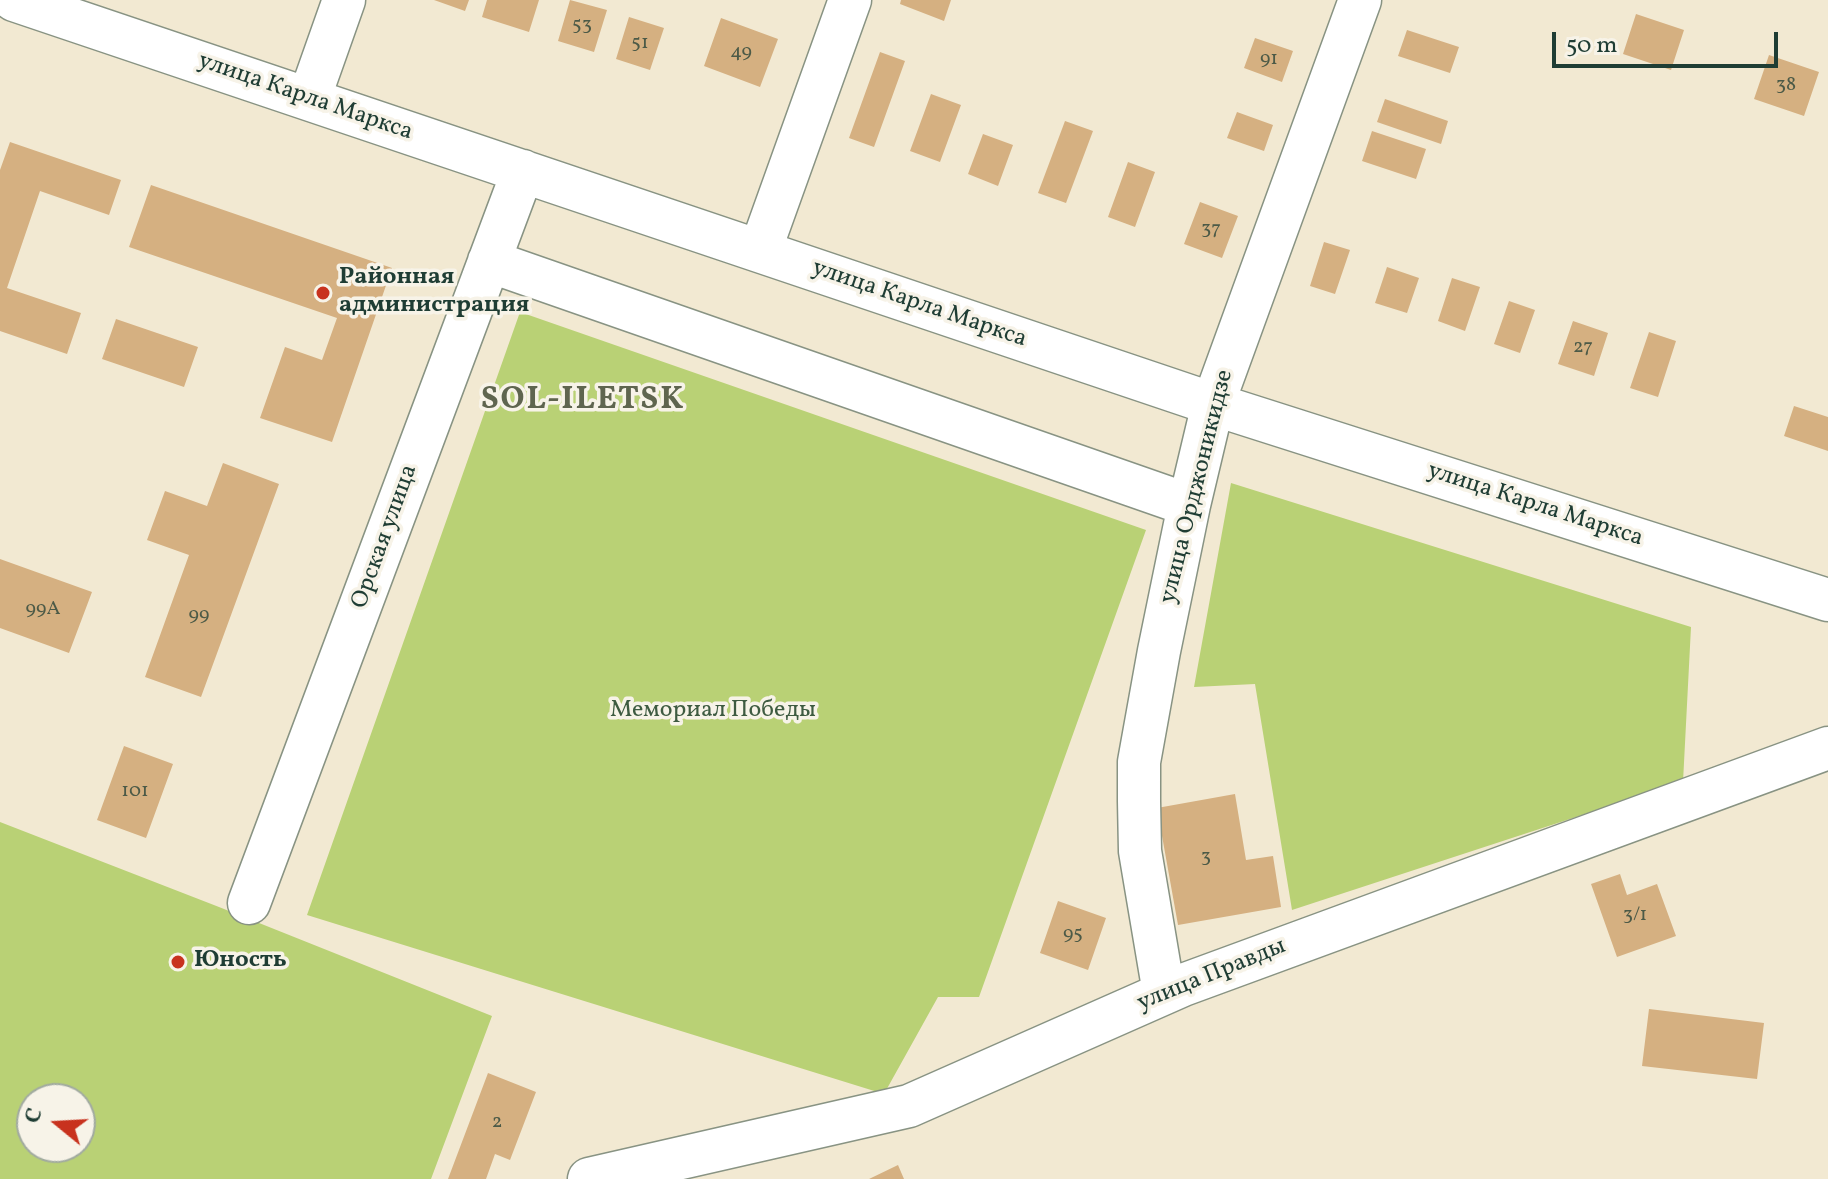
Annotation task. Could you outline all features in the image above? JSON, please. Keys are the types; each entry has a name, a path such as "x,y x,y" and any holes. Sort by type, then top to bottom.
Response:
{"street":[{"name":"улица Карла Маркса","path":"14,0 1213,404 1828,600"},
{"path":"309,99 344,0"},
{"path":"760,251 850,0"},
{"name":"улица Орджоникидзе","path":"1164,993 1140,851 1139,762 1159,651 1213,404 1360,0"},
{"name":"Орская улица","path":"249,903 523,171"},
{"path":"489,261 1189,505"},
{"name":"улица Правды","path":"589,1179 909,1106 1183,985 1828,748"}],"green space":[{"name":"Мемориал Победы","path":"520,312 1146,530 979,997 938,997 884,1094 307,915"},
{"path":"1231,483 1691,627 1683,782 1292,910 1255,684 1194,687"},
{"name":"Юность","path":"0,822 492,1016 431,1179 0,1179"}],"building":[{"path":"434,0 469,0 465,11"},
{"path":"487,0 539,0 529,32 482,17"},
{"path":"570,0 607,10 594,52 558,41"},
{"path":"901,0 951,0 944,21 900,4"},
{"path":"1636,14 1684,30 1671,70 1623,54"},
{"path":"629,17 664,28 650,70 616,59"},
{"path":"721,18 778,39 760,87 704,66"},
{"path":"1407,30 1459,47 1450,73 1398,56"},
{"path":"1255,38 1293,51 1282,82 1244,68"},
{"path":"880,52 905,61 874,147 849,138"},
{"path":"1769,55 1819,72 1804,116 1754,99"},
{"path":"931,94 961,105 940,162 910,151"},
{"path":"1385,99 1448,121 1441,144 1377,122"},
{"path":"1237,112 1273,125 1264,151 1227,138"},
{"path":"1065,121 1093,131 1066,203 1038,193"},
{"path":"1372,131 1426,149 1416,179 1362,161"},
{"path":"983,134 1013,145 998,186 968,174"},
{"path":"10,142 121,180 109,215 40,191 7,288 81,313 67,354 0,331 0,170"},
{"path":"1128,162 1155,172 1135,227 1108,217"},
{"name":"Районная администрация","path":"151,185 392,268 332,442 260,418 285,347 322,360 337,318 129,247"},
{"path":"1200,202 1238,216 1222,258 1184,244"},
{"path":"1324,242 1350,250 1335,294 1310,286"},
{"path":"1387,267 1419,278 1407,313 1375,303"},
{"path":"1452,278 1480,287 1465,331 1438,321"},
{"path":"1509,301 1535,310 1520,353 1494,344"},
{"path":"116,319 198,347 184,387 102,359"},
{"path":"1573,321 1608,333 1594,376 1558,364"},
{"path":"1649,332 1676,341 1658,397 1630,388"},
{"path":"1794,406 1828,417 1828,451 1784,436"},
{"path":"223,463 279,484 201,697 145,677 189,555 147,540 165,491 207,506"},
{"path":"0,559 92,592 69,653 0,628"},
{"path":"124,746 173,764 146,838 97,820"},
{"path":"1235,794 1246,860 1273,856 1281,907 1178,925 1157,808"},
{"path":"1620,874 1627,895 1657,884 1676,936 1617,957 1591,884"},
{"path":"1058,901 1106,918 1088,970 1040,953"},
{"path":"1649,1009 1764,1023 1757,1079 1642,1066"},
{"path":"488,1073 536,1092 510,1160 495,1154 486,1179 448,1179"},
{"path":"898,1165 904,1179 869,1179"}],"place":[{"name":"Районная администрация","path":"323,293"},
{"name":"Юность","path":"178,962"}],"district":[{"name":"SOL-ILETSK","path":"583,402"}]}
